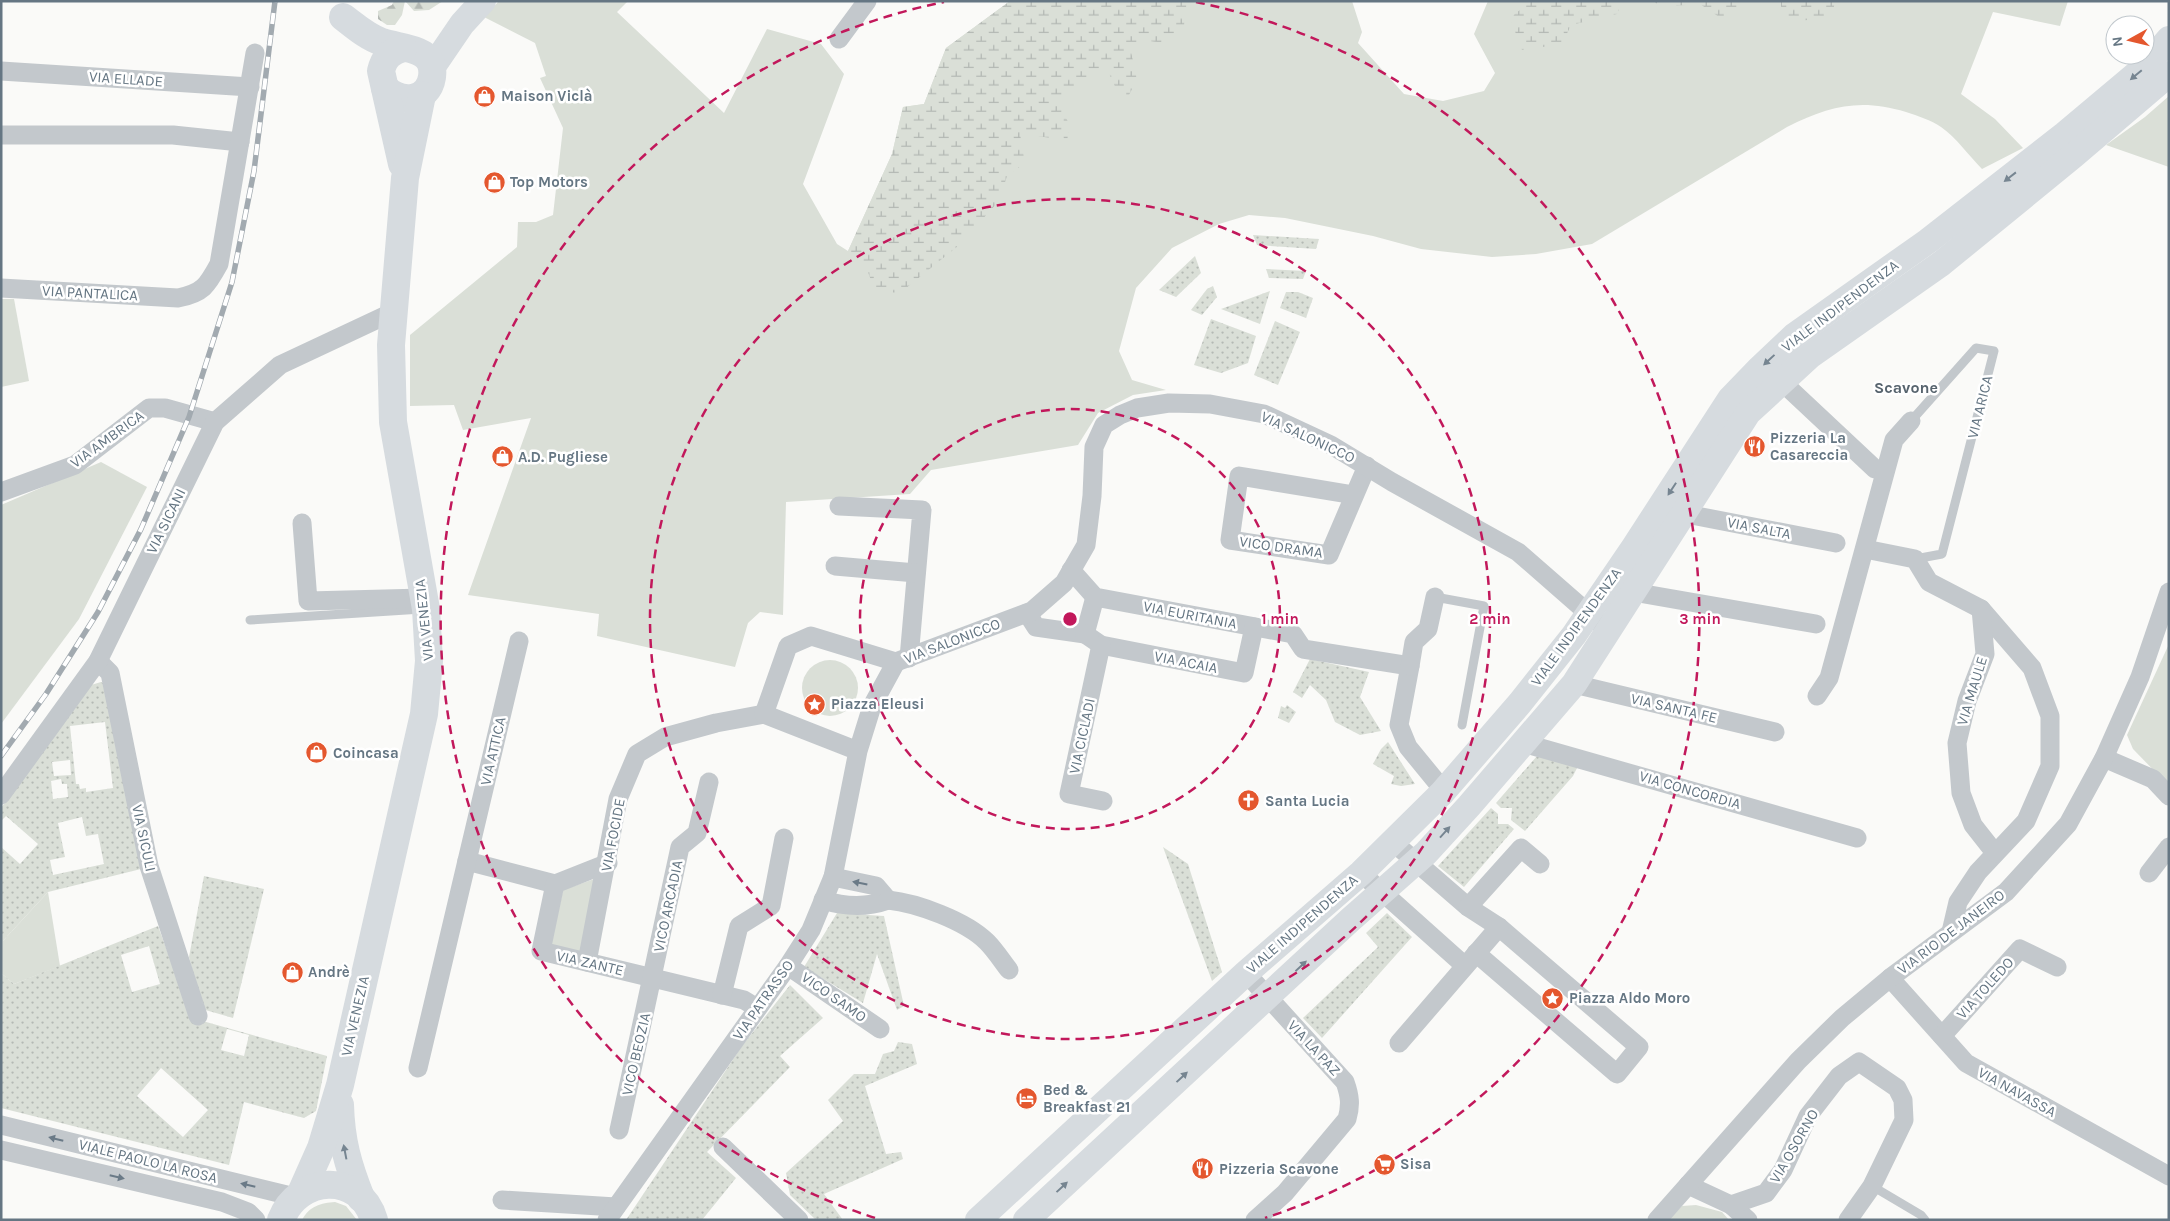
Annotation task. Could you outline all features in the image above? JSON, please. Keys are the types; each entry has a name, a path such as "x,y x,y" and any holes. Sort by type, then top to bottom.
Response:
{"main road":[{"path":"337,9 381,42 424,54 432,68 430,84 422,94 404,178"},
{"path":"337,9 383,84 399,98 408,99 422,94"},
{"path":"404,178 381,71 386,58 407,48"},
{"name":"VIA VENEZIA","path":"340,1085 424,714 429,661 425,604 393,422 392,312 404,178"},
{"path":"281,1220 287,1207 298,1194 321,1148 340,1085"},
{"path":"340,1085 341,1133 347,1161 367,1207"},
{"path":"298,1194 316,1186 332,1185 352,1191 367,1207"}],"street":[{"path":"432,68 462,24 483,1"},
{"path":"839,39 866,1"},
{"path":"407,48 442,37 462,24"},
{"name":"VIALE INDIPENDENZA","path":"978,1220 1246,972 1361,873 1444,791 1520,703 1588,614 1730,399 1758,370 1795,336 1928,241 2065,134 2146,66 2169,39"},
{"path":"1,135 172,136 240,142 255,53"},
{"name":"VIA ELLADE","path":"1,71 250,87"},
{"name":"VIALE INDIPENDENZA","path":"1026,1220 1416,862 1463,813 1574,684 1748,412 1780,381 1811,355 1942,263 2169,74"},
{"name":"VIA PANTALICA","path":"1,288 178,298 195,295 208,284 219,264 240,142"},
{"name":"VIA SICANI","path":"1,795 98,661 215,422 280,365 392,312"},
{"path":"1780,381 1875,469 1886,471"},
{"name":"VIA SALONICCO","path":"903,660 1027,613 1064,583 1086,545 1092,496 1094,447 1104,425 1120,414 1137,408 1169,403 1210,404 1264,414 1331,445 1392,482 1518,552 1609,631"},
{"name":"VIA AMBRICA","path":"1,492 75,466 149,408 165,408 215,422"},
{"name":"VIA ARICA","path":"1817,696 1829,678 1894,440 1911,421"},
{"name":"VICO DRAMA","path":"1354,495 1239,476 1230,540 1329,555 1367,466"},
{"path":"839,506 922,510 916,573 903,660 872,706 858,751 764,714 788,646 811,636 903,660"},
{"name":"VIA SALTA","path":"1681,514 1836,543"},
{"path":"302,523 308,601 425,604"},
{"name":"VIA ARICA","path":"1865,549 1915,559"},
{"path":"1915,559 1929,582 1981,609 2032,668 2050,716 2050,766 2026,821 1978,872 1958,902 1951,932"},
{"path":"835,566 916,573"},
{"path":"1071,570 1095,597 1085,634"},
{"path":"1632,592 1816,624"},
{"name":"VIA RIO DE JANEIRO","path":"1658,1220 1798,1061 1842,1018 1890,978 2006,892 2068,824 2104,758 2164,625 2169,592"},
{"name":"VIA EURITANIA","path":"1095,597 1293,634 1303,649 1410,666"},
{"path":"1435,597 1428,629 1414,642 1399,725 1408,747 1444,791"},
{"name":"VIA MAULE","path":"1981,609 1985,654 1967,701 1957,743 1961,793 1973,825 1995,853"},
{"name":"VIA ACAIA","path":"1027,613 1036,627 1085,634 1101,646 1244,673 1254,627"},
{"name":"VIA ATTICA","path":"418,1068 519,640"},
{"name":"VIA CICLADI","path":"1101,646 1069,794 1103,801"},
{"name":"VIA SICULI","path":"98,661 110,672 149,866 198,1016"},
{"name":"VIA SANTA FE","path":"1574,684 1775,732"},
{"name":"VIA FOCIDE","path":"587,962 608,863 618,798 637,754 665,737 716,723 764,714"},
{"name":"VIA CONCORDIA","path":"1523,743 1857,838"},
{"name":"VIA PATRASSO","path":"612,1214 788,966 811,930 833,877 858,751"},
{"path":"2104,758 2153,779 2169,796"},
{"name":"VICO ARCADIA","path":"653,978 680,847 698,833 709,782"},
{"path":"722,995 739,926 771,906 784,838"},
{"path":"1361,873 1466,964 1616,1074 1639,1047 1499,927 1468,907 1393,842"},
{"path":"2150,873 2169,847"},
{"path":"1468,907 1521,848 1540,864"},
{"path":"467,860 555,884 608,863"},
{"path":"833,877 876,886 888,900"},
{"name":"VIA ZANTE","path":"555,884 542,951 744,1000 757,1008"},
{"path":"823,900 838,905 871,906 888,900 900,901 952,919 986,941 1009,970"},
{"path":"1399,1043 1499,927"},
{"name":"VIA TOLEDO","path":"1942,1036 2020,949 2057,967"},
{"name":"VICO SAMO","path":"788,966 880,1029"},
{"name":"VIA LA PAZ","path":"1246,972 1345,1082 1350,1094 1350,1107 1347,1119 1285,1193 1255,1220"},
{"name":"VICO BEOZIA","path":"619,1130 653,978"},
{"name":"VIA NAVASSA","path":"1890,978 1966,1063 2169,1176"},
{"name":"VIA OSORNO","path":"1731,1205 1766,1193 1783,1170 1808,1116 1839,1076 1860,1062 1897,1088 1903,1100 1904,1120 1872,1186 1848,1220"},
{"name":"VIALE PAOLO LA ROSA","path":"1,1125 298,1194"},
{"path":"9,1152 21,1130"},
{"path":"723,1147 799,1220"},
{"name":"VIALE PAOLO LA ROSA","path":"9,1152 222,1202 248,1212 256,1220"},
{"path":"1688,1185 1731,1205 1748,1220"},
{"path":"502,1200 612,1214"},
{"path":"367,1207 391,1220"}],"lane":[{"name":"VIA ARICA","path":"1911,421 1976,348 1994,352 1942,554 1915,559"},
{"path":"1435,597 1484,606 1462,725"},
{"path":"250,620 425,604"},
{"path":"1872,1186 1921,1215 1925,1220"}],"green space":[{"path":"394,1 405,1 402,15 395,25 387,25 378,19 378,11 392,5"},
{"path":"405,1 443,1 429,10 414,11"},
{"path":"499,1 628,1 617,12 724,113 767,29 821,44 844,74 803,184 837,244 848,251 892,154 903,107 924,104 946,48 1010,1 1352,1 1362,32 1358,43 1404,94 1443,101 1484,91 1495,73 1474,34 1488,1 2068,1 2060,26 1993,12 1961,94 1995,119 2023,148 1982,169 1952,136 1933,122 1911,114 1874,105 1845,106 1817,114 1787,127 1592,244 1536,254 1492,257 1421,249 1373,236 1285,218 1249,215 1219,224 1172,248 1136,288 1119,351 1132,380 1166,390 1133,395 1098,413 1078,445 931,470 910,494 786,502 783,615 760,612 748,623 735,667 597,636 599,614 468,595 531,418 463,430 454,405 410,406 410,335 517,247 518,222 536,222 553,215 563,128 540,78 546,76 535,43 484,17"},
{"path":"1010,1 1187,1 1183,33 1164,43 1149,41 1130,47 1137,79 1128,97 1119,95 1106,67 1057,99 1069,124 1067,143 1052,138 1020,134 1025,163 1007,176 999,201 958,246 900,293 875,291 865,264 848,251 892,154 903,107 924,104 946,48"},
{"path":"1531,1 1622,1 1617,14 1571,25 1562,44 1522,50 1510,18"},
{"path":"1645,1 1746,1 1743,8 1722,19 1700,4 1671,6"},
{"path":"1781,1 1835,1 1832,17 1799,21 1781,16"},
{"path":"2169,96 2169,167 2106,145 2145,117"},
{"path":"1253,235 1319,239 1316,249 1257,245"},
{"path":"1195,256 1201,273 1176,297 1159,290"},
{"path":"1266,269 1306,271 1303,279 1269,278"},
{"path":"1213,286 1217,297 1202,315 1191,310 1207,289"},
{"path":"1270,291 1260,324 1221,309"},
{"path":"1286,292 1298,292 1313,298 1306,318 1280,308"},
{"path":"1,299 14,299 29,381 1,387"},
{"path":"1211,319 1256,336 1248,363 1221,373 1194,365"},
{"path":"1275,321 1300,332 1278,385 1254,375"},
{"path":"101,462 147,487 79,619 1,724 1,505"},
{"path":"2169,644 2169,786 2133,749 2127,735"},
{"path":"1310,659 1369,672 1360,697 1381,731 1360,735 1335,722 1326,700 1310,685 1302,698 1293,692"},
{"name":"Piazza Eleusi","path":"825,660 835,660 850,668 856,677 858,688 856,699 850,708 835,716 825,716 814,711 807,704 802,693 802,683 807,672 814,665"},
{"path":"101,682 105,684 141,869 48,892 1,943 1,847 20,864 38,844 6,816 1,821 1,808 91,685","holes":["105,722 113,788 86,792 86,788 80,789 79,784 76,784 70,726","70,760 71,775 54,776 52,762","61,779 62,784 67,784 68,797 53,799 51,781","82,817 86,836 98,834 104,864 53,875 50,860 65,857 58,823"]},
{"path":"1287,705 1296,712 1289,723 1278,718 1281,706 1285,708"},
{"path":"1388,742 1415,784 1401,786 1391,784 1394,776 1373,764 1381,749"},
{"path":"1537,756 1578,766 1573,776 1525,831 1511,820 1512,808 1501,808 1496,803"},
{"path":"1491,808 1498,814 1498,824 1508,824 1514,829 1464,887 1438,866"},
{"path":"1163,847 1188,864 1222,972 1212,981"},
{"path":"204,876 264,889 233,1018 202,1009 189,957"},
{"path":"597,878 582,952 551,945 563,890"},
{"path":"48,892 60,966 14,984 1,973 1,943"},
{"path":"837,913 884,916 904,1006 897,1010 877,954 863,1003 804,967"},
{"path":"1387,913 1412,937 1322,1038 1303,1018 1378,947 1366,933"},
{"path":"158,926 192,1018 327,1056 316,1111 304,1118 244,1102 229,1165 1,1108 1,973 14,984","holes":["149,946 160,984 132,992 121,955","227,1029 249,1035 244,1056 221,1050","161,1068 208,1110 183,1137 137,1096"]},
{"path":"790,985 823,1018 780,1056 790,1067 707,1152 736,1178 702,1220 626,1220 742,1046"},
{"path":"898,1042 912,1044 917,1064 865,1086 886,1154 901,1152 903,1159 824,1194 843,1220 816,1220 790,1195 786,1173 843,1121 828,1100 854,1074 875,1074 883,1054 894,1051"},
{"path":"335,1202 346,1206 357,1220 302,1220 312,1208 325,1203"},
{"path":"1696,1205 1722,1212 1729,1220 1668,1220 1682,1206"}],"railway":[{"path":"1,756 46,694 98,612 141,529 189,417 232,282 254,171 275,1"}],"place":[{"name":"Maison Viclà","path":"485,96"},
{"name":"Top Motors","path":"494,182"},
{"name":"Pizzeria La Casareccia","path":"1754,447"},
{"name":"A.D. Pugliese","path":"502,457"},
{"name":"Piazza Eleusi","path":"815,704"},
{"name":"Coincasa","path":"317,753"},
{"name":"Santa Lucia","path":"1249,801"},
{"name":"Andrè","path":"292,972"},
{"name":"Piazza Aldo Moro","path":"1553,998"},
{"name":"Bed & Breakfast 21","path":"1027,1099"},
{"name":"Sisa","path":"1384,1164"},
{"name":"Pizzeria Scavone","path":"1203,1169"}],"district":[{"name":"Scavone","path":"1906,387"}]}
